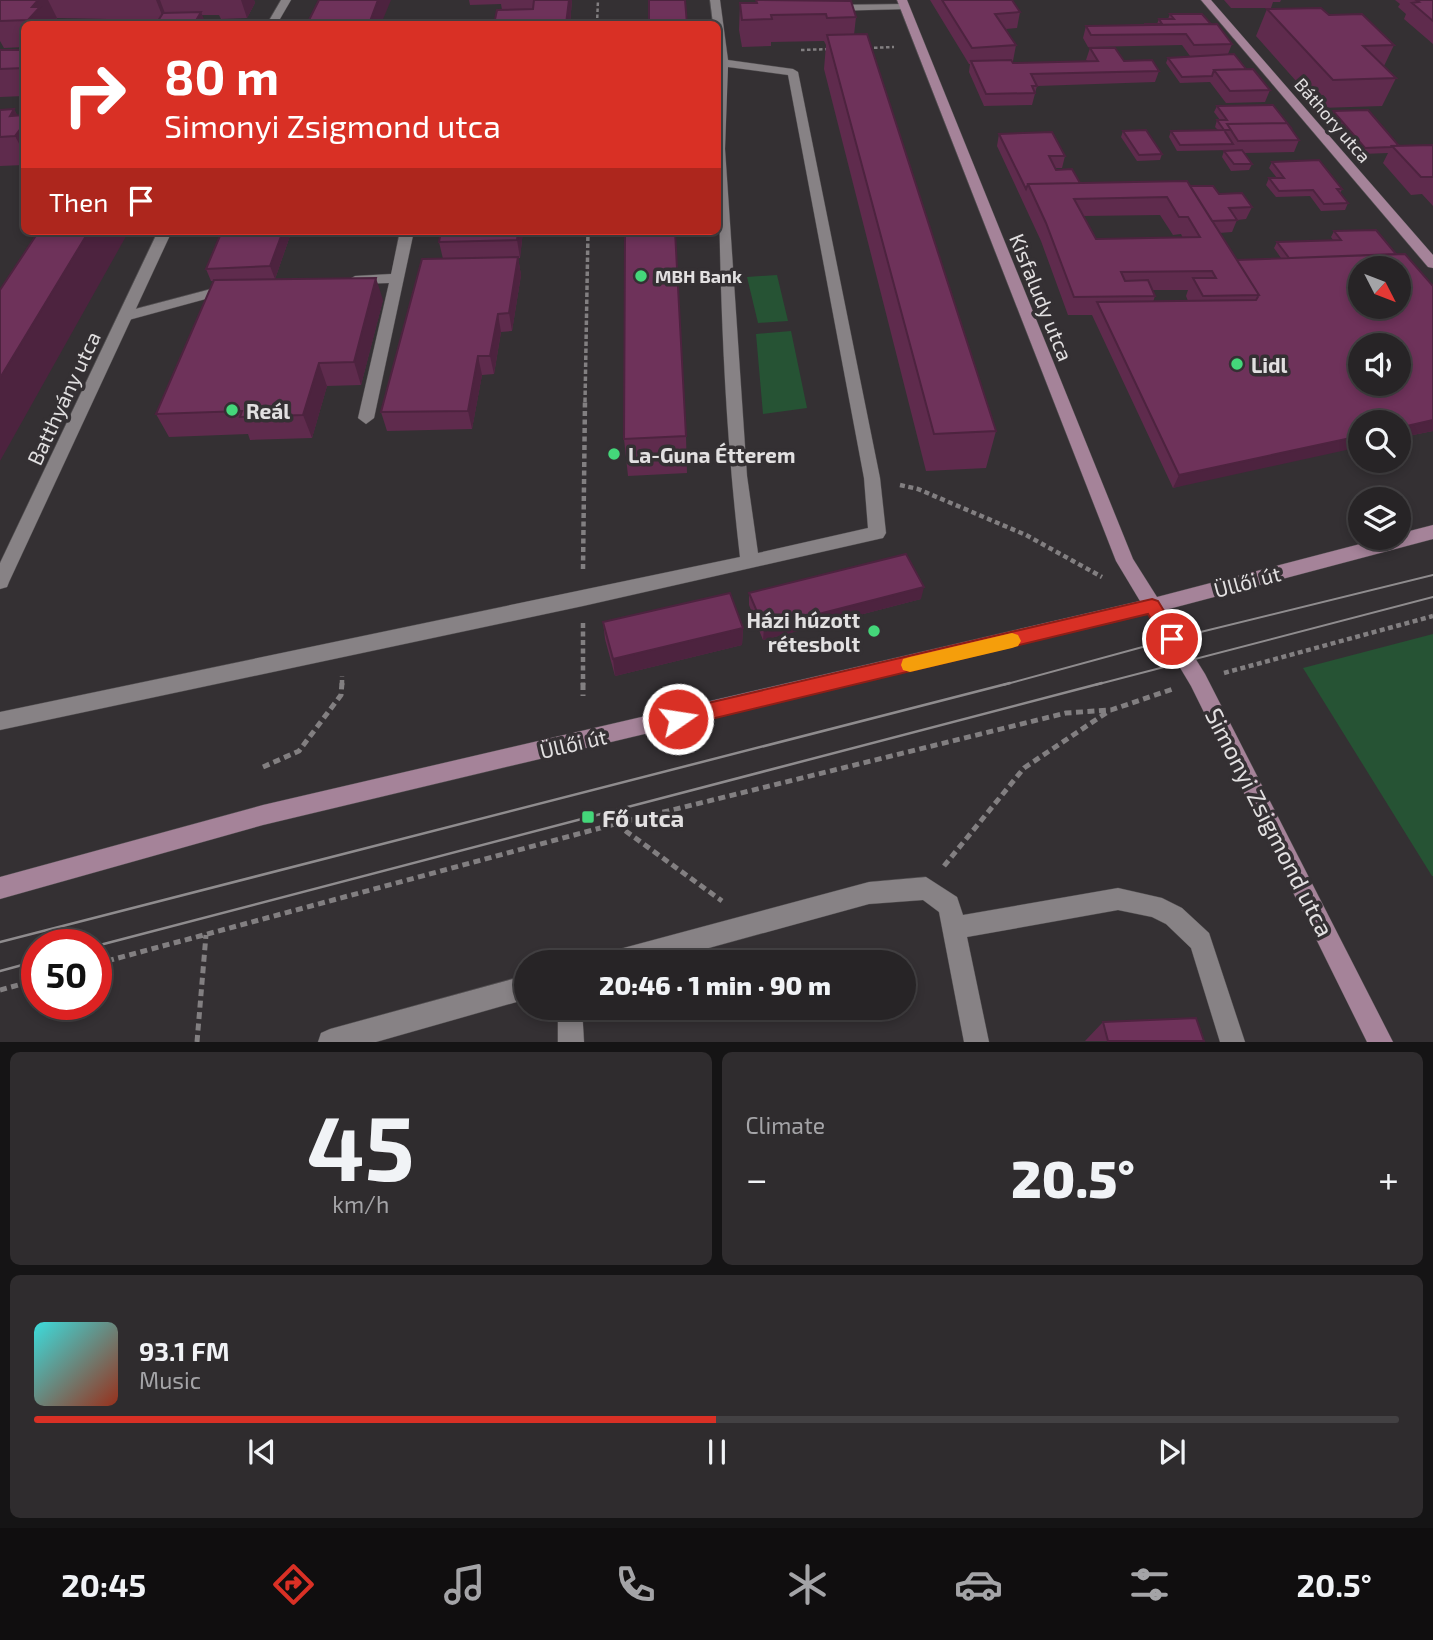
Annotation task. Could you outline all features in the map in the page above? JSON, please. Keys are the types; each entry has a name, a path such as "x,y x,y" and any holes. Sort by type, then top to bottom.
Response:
{"street":[{"path":"274,21 286,0"},
{"path":"715,0 718,21"},
{"name":"Báthory utca","path":"1206,0 1433,264"},
{"path":"813,9 903,3"},
{"name":"Kisfaludy utca","path":"903,3 1125,561 1152,606"},
{"path":"721,47 721,106"},
{"path":"0,721 583,599 877,533 872,478 793,72 723,63"},
{"path":"721,182 739,476 750,562"},
{"name":"Batthyány utca","path":"0,582 163,235"},
{"path":"366,418 406,235"},
{"path":"344,281 397,278"},
{"path":"125,316 239,285"},
{"name":"Üllői út","path":"0,888 264,815 1152,606 1433,532"},
{"name":"Simonyi Zsigmond utca","path":"1152,606 1198,680 1381,1041"},
{"path":"660,950 869,892 926,888 949,905 977,1041"},
{"path":"954,928 1118,899 1154,906 1174,916 1201,941 1233,1041"},
{"path":"330,1041 514,991"},
{"path":"570,1020 570,1041"}],"path":[{"path":"597,21 598,0"},
{"path":"864,48 919,46"},
{"path":"793,72 795,50 837,49"},
{"path":"583,696 587,235"},
{"path":"872,478 930,494 1026,535 1079,565"},
{"path":"926,888 1024,768 1111,710 1198,680 1433,617"},
{"path":"263,766 299,751 341,695 342,650"},
{"path":"112,960 615,824 1066,713 1111,710"},
{"path":"615,824 754,924"},
{"path":"197,1041 206,935"},
{"path":"0,989 21,984"}],"green space":[{"path":"777,275 788,321 758,323 747,277"},
{"path":"791,331 807,408 763,414 756,334"},
{"path":"1433,634 1433,876 1432,876 1303,668"}],"building":[{"path":"0,0 38,0 32,7 40,7 28,20 0,21"},
{"path":"319,0 378,0 370,21 308,21"},
{"path":"534,0 569,0 566,21 495,21 497,10 533,9"},
{"path":"649,0 685,0 687,21 649,21"},
{"path":"756,0 851,1 856,17 827,18 826,14 771,15 772,19 742,20 740,3 757,3"},
{"path":"942,0 1012,0 1020,12 995,14 1016,45 972,48"},
{"path":"1416,0 1433,0 1433,21 1412,3 1419,2"},
{"path":"1321,8 1329,15 1362,14 1394,45 1363,46 1396,78 1333,80 1267,9"},
{"path":"201,12 196,21 158,21 163,13"},
{"path":"1170,14 1202,14 1211,24 1145,25 1162,24 1159,19 1174,19"},
{"path":"1217,24 1232,44 1194,45 1186,34 1091,35 1086,26"},
{"path":"867,34 996,431 934,434 827,35"},
{"path":"1090,48 1115,48 1124,61 1152,60 1159,71 1031,74 1037,86 1032,86 1035,93 986,94 971,61 1098,61"},
{"path":"0,50 21,50 21,68 0,69"},
{"path":"1234,54 1246,69 1214,70 1212,76 1182,77 1168,58"},
{"path":"1253,69 1270,90 1230,91 1214,70"},
{"path":"1273,105 1292,129 1287,123 1227,124 1231,130 1224,130 1217,120 1227,120 1217,106"},
{"path":"14,109 10,116 21,115 21,128 15,136 0,137 0,110"},
{"path":"1368,110 1399,146 1365,148 1333,111"},
{"path":"1287,123 1299,140 1238,141 1227,124"},
{"path":"1146,130 1162,154 1139,155 1123,131"},
{"path":"1224,130 1233,144 1180,145 1171,131"},
{"path":"1052,132 1065,156 1049,156 1056,170 1072,169 1080,183 1028,184 1026,189 999,134"},
{"path":"1433,145 1433,177 1421,177 1392,146"},
{"path":"1242,150 1252,164 1234,164 1224,151"},
{"path":"1319,160 1342,189 1337,189 1348,203 1324,204 1313,190 1279,191 1269,178 1284,178 1272,162"},
{"path":"1187,181 1259,295 1203,296 1193,278 1216,278 1212,271 1121,272 1125,281 1148,280 1155,296 1074,297 1028,184","holes":["1167,197 1179,217 1188,217 1200,237 1096,239 1074,199"]},
{"path":"1190,186 1213,186 1219,194 1242,193 1252,207 1229,208 1237,220 1212,221"},
{"path":"1376,230 1396,254 1289,258 1277,242 1341,240 1334,231"},
{"path":"36,235 87,235 0,378 0,290"},
{"path":"220,235 282,235 270,266 206,269"},
{"path":"440,235 518,235 517,240 439,242"},
{"path":"625,235 675,235 686,436 624,439"},
{"name":"Lidl","path":"1405,254 1407,256 1349,256"},
{"name":"Lidl","path":"1348,256 1348,319 1411,319 1411,261 1433,286 1433,420 1411,425 1411,410 1348,410 1348,439 1179,475 1097,302 1256,300 1259,295 1237,260"},
{"path":"518,257 509,313 498,314 490,356 478,356 468,411 381,412 422,259"},
{"path":"376,278 354,362 319,363 303,415 240,417 242,411 156,414 214,280"},
{"path":"906,554 924,587 764,628 749,593"},
{"path":"730,593 743,628 613,659 603,622"},
{"path":"1196,1018 1204,1041 1108,1041 1103,1022"}],"tram line":[{"path":"1003,685 1172,639 1433,575"},
{"path":"1095,685 1433,597"},
{"path":"0,942 1010,683"},
{"path":"112,942 1102,683"},
{"path":"0,971 21,965"}],"slow traffic":[{"path":"910,665 1012,641"}],"place":[{"name":"MBH Bank","path":"641,276"},
{"name":"Lidl","path":"1237,364"},
{"name":"Reál","path":"232,410"},
{"name":"La-Guna Étterem","path":"614,454"},
{"name":"Házi húzott rétesbolt","path":"874,631"},
{"name":"Fő utca","path":"588,817"}],"route":[{"path":"678,719 1152,606 1172,639"}]}
